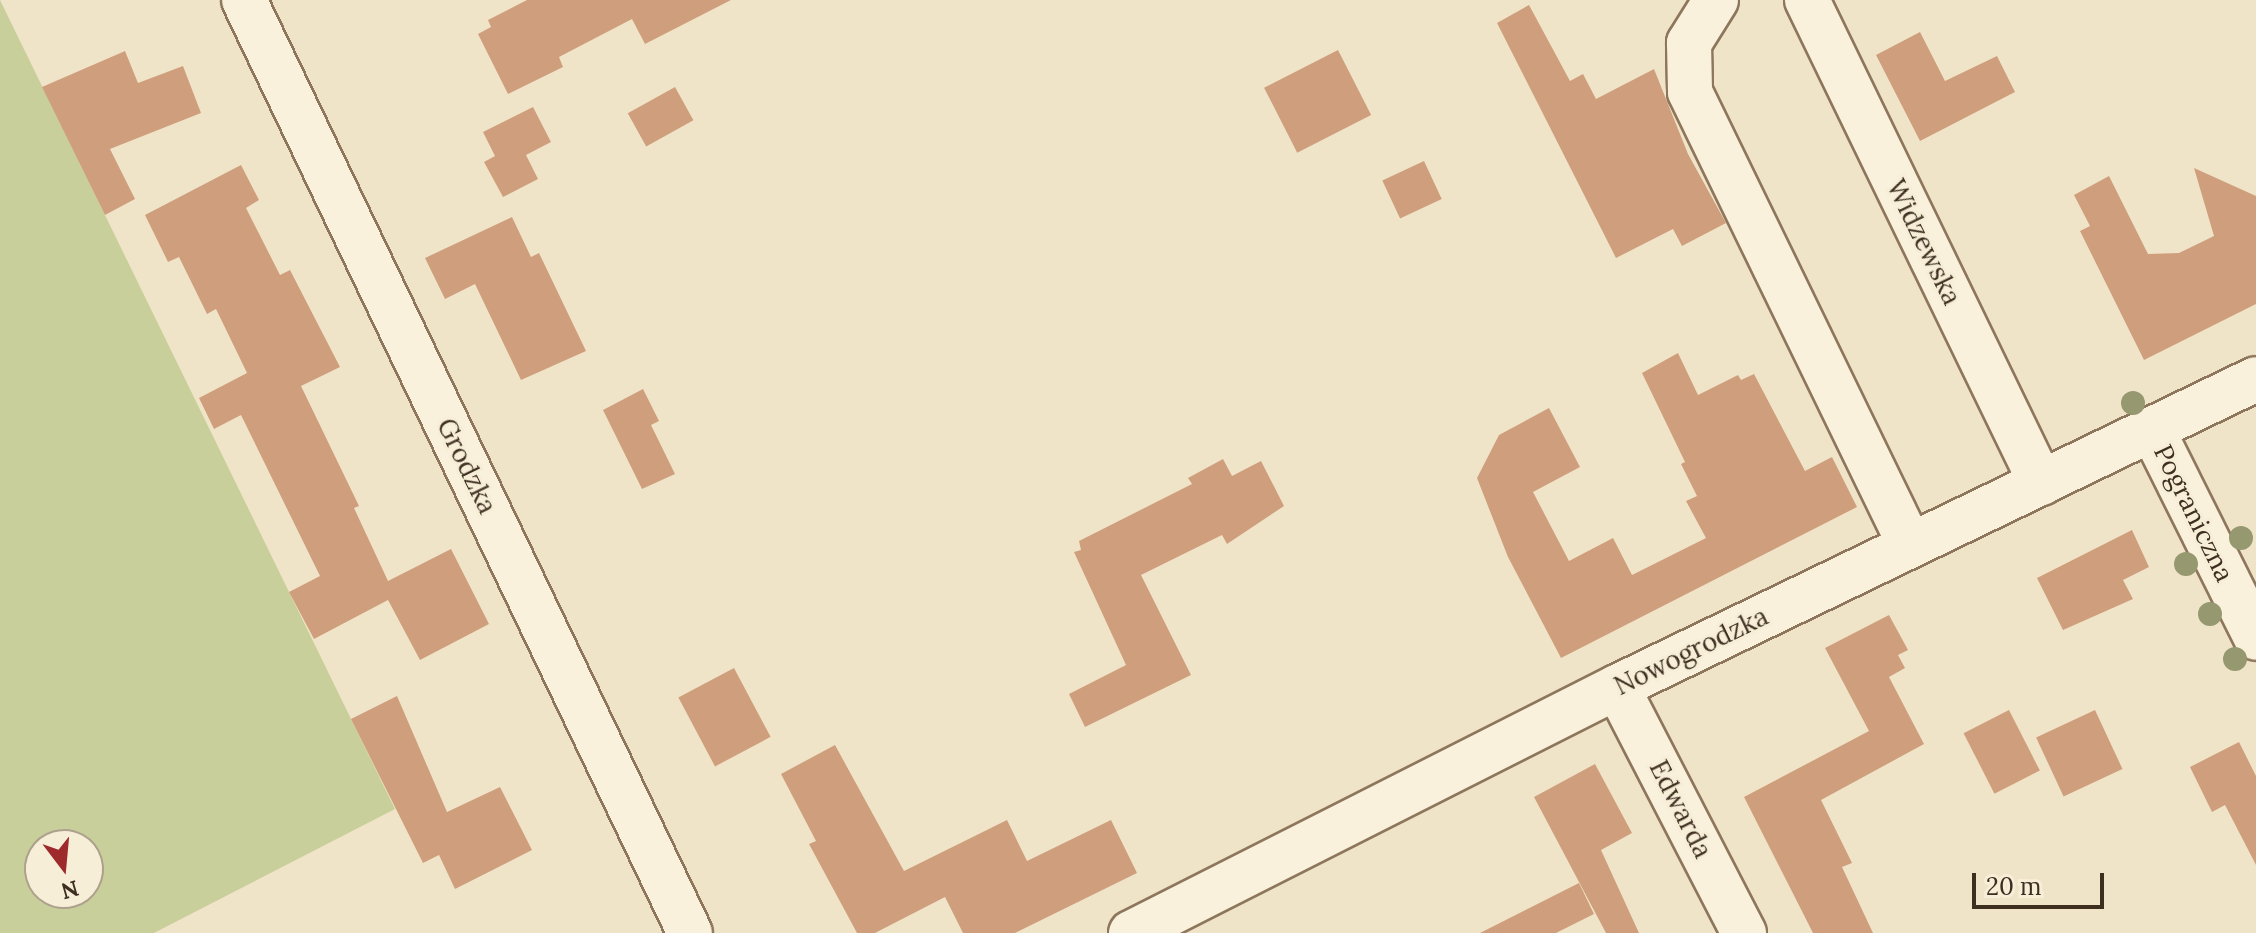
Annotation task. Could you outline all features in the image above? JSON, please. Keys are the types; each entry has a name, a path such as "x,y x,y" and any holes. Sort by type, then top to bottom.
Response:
{"street":[{"name":"Grodzka","path":"244,0 690,933"},
{"path":"1716,0 1689,43 1690,92 1910,545"},
{"name":"Widzewska","path":"1807,0 2041,483"},
{"name":"Nowogrodzka","path":"1131,933 1617,687 2256,379"},
{"name":"Pograniczna","path":"2153,431 2256,638"},
{"name":"Edwarda","path":"1617,687 1744,933"}],"green space":[{"path":"0,0 395,809 154,933 0,933"}],"building":[{"path":"527,0 731,0 645,44 632,19 559,57 563,67 508,94 478,34 491,27 488,20"},
{"path":"1529,5 1570,81 1583,74 1596,99 1654,69 1688,154 1726,223 1682,246 1673,229 1616,258 1497,23"},
{"path":"1920,32 1945,81 1997,56 2015,92 1920,141 1876,55"},
{"path":"1338,50 1371,115 1297,153 1264,88"},
{"path":"125,51 138,83 183,66 201,113 110,149 135,199 105,215 42,87"},
{"path":"675,87 693,120 646,146 628,113"},
{"path":"533,107 551,142 526,155 538,179 503,197 484,162 495,156 483,132"},
{"path":"1424,161 1442,199 1400,219 1382,180"},
{"path":"241,165 259,200 246,208 280,275 290,270 340,367 301,386 359,506 354,508 388,581 451,549 489,624 420,660 388,600 314,639 289,592 320,576 241,415 214,429 199,398 247,373 216,309 207,314 179,257 168,262 145,215"},
{"path":"2194,168 2256,196 2256,304 2144,360 2080,231 2090,226 2074,195 2109,176 2148,254 2179,253 2214,236"},
{"path":"512,217 531,257 539,253 586,351 521,380 475,284 445,299 425,258"},
{"path":"1678,353 1698,395 1738,375 1741,380 1754,374 1805,471 1832,457 1857,507 1561,658 1508,557 1477,478 1499,435 1549,408 1580,467 1533,492 1569,561 1613,538 1632,575 1706,538 1686,501 1697,496 1681,464 1685,462 1642,373"},
{"path":"643,389 659,421 651,425 675,474 642,489 603,410"},
{"path":"1223,459 1232,476 1261,461 1284,506 1227,544 1222,535 1141,575 1191,675 1085,727 1069,694 1126,665 1074,552 1081,550 1079,541 1192,484 1188,478"},
{"path":"2132,530 2149,567 2123,580 2133,599 2063,630 2037,578"},
{"path":"1889,615 1908,650 1898,655 1905,668 1889,677 1924,744 1821,800 1852,863 1842,867 1873,933 1813,933 1744,797 1869,731 1825,648"},
{"path":"734,668 771,737 715,766 678,698"},
{"path":"397,696 447,812 500,787 532,850 455,889 439,855 423,863 351,719"},
{"path":"2009,710 2040,771 1994,794 1964,733"},
{"path":"2095,710 2122,769 2064,796 2036,737"},
{"path":"2239,742 2256,776 2256,865 2225,805 2212,812 2190,767"},
{"path":"835,745 904,871 1007,820 1027,861 1111,820 1137,873 1015,933 963,933 945,897 875,933 857,933 809,844 816,841 781,774"},
{"path":"1595,764 1632,833 1601,850 1639,933 1606,933 1534,797"},
{"path":"1579,883 1594,914 1556,933 1480,933"}]}
